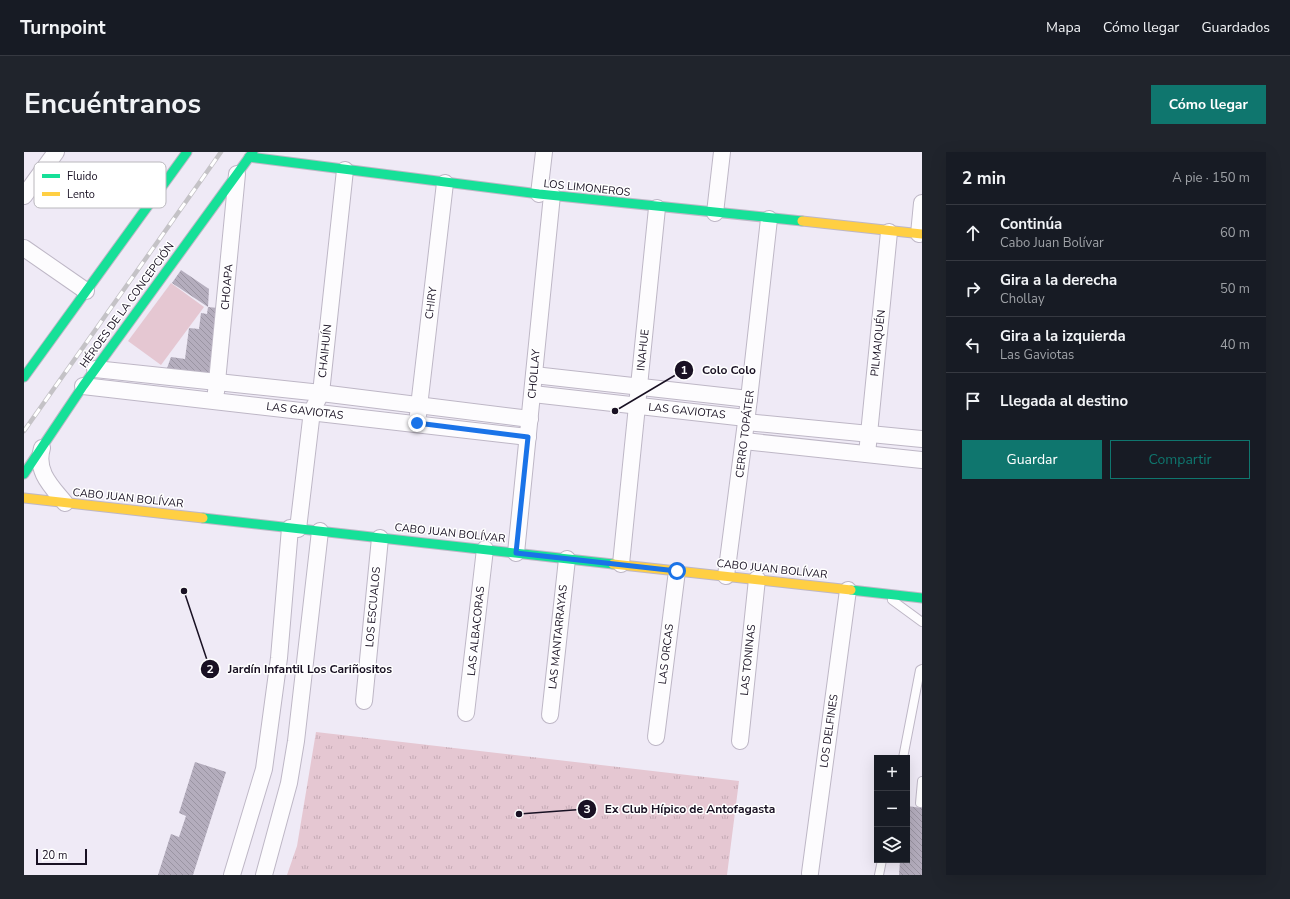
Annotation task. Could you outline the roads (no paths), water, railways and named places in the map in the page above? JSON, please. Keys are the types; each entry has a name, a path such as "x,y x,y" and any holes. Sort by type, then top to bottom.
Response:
{"street":[{"path":"49,162 56,152"},
{"path":"166,181 187,152"},
{"name":"CHOLLAY","path":"516,553 533,394 545,195 544,152"},
{"path":"715,213 722,152"},
{"name":"LOS LIMONEROS","path":"251,155 345,170 545,195 769,220 920,234"},
{"name":"HÉROES DE LA CONCEPCIÓN","path":"24,474 95,369 251,155"},
{"name":"CHAIHUÍN","path":"232,875 264,769 294,528 312,412 321,393 345,170"},
{"name":"CHOAPA","path":"215,400 238,174"},
{"path":"24,196 34,182"},
{"name":"CHIRY","path":"417,423 444,182"},
{"path":"920,234 922,203"},
{"path":"24,377 146,208"},
{"name":"INAHUE","path":"621,564 657,208"},
{"name":"CERRO TOPÁTER","path":"726,576 744,441 769,220"},
{"name":"PILMAIQUÉN","path":"867,454 889,232"},
{"path":"24,248 86,290"},
{"name":"LAS GAVIOTAS","path":"95,369 218,381 530,419"},
{"name":"LAS GAVIOTAS","path":"534,375 749,399"},
{"name":"LAS GAVIOTAS","path":"83,386 417,423 528,437"},
{"name":"LAS GAVIOTAS","path":"533,394 922,440"},
{"path":"744,441 922,460"},
{"path":"42,447 39,462 41,470 44,477 64,503"},
{"name":"CABO JUAN BOLÍVAR","path":"25,499 922,598"},
{"path":"264,875 289,783 296,741 320,531"},
{"name":"LOS ESCUALOS","path":"364,701 380,538"},
{"name":"LAS ALBACORAS","path":"466,713 485,549"},
{"name":"LAS MANTARRAYAS","path":"550,715 567,559"},
{"name":"LAS ORCAS","path":"656,737 677,571"},
{"name":"LAS TONINAS","path":"740,741 757,580"},
{"name":"LOS DELFINES","path":"810,873 848,590"}],"lane":[{"path":"882,594 922,622"},
{"path":"904,755 920,670 922,669"},
{"path":"920,803 922,781"},
{"path":"879,875 881,863"}],"railway":[{"path":"24,431 221,152"}],"place":[{"name":"Colo Colo","path":"615,411"},
{"name":"Jardín Infantil Los Cariñositos","path":"184,591"},
{"name":"Ex Club Hípico de Antofagasta","path":"519,814"}]}
